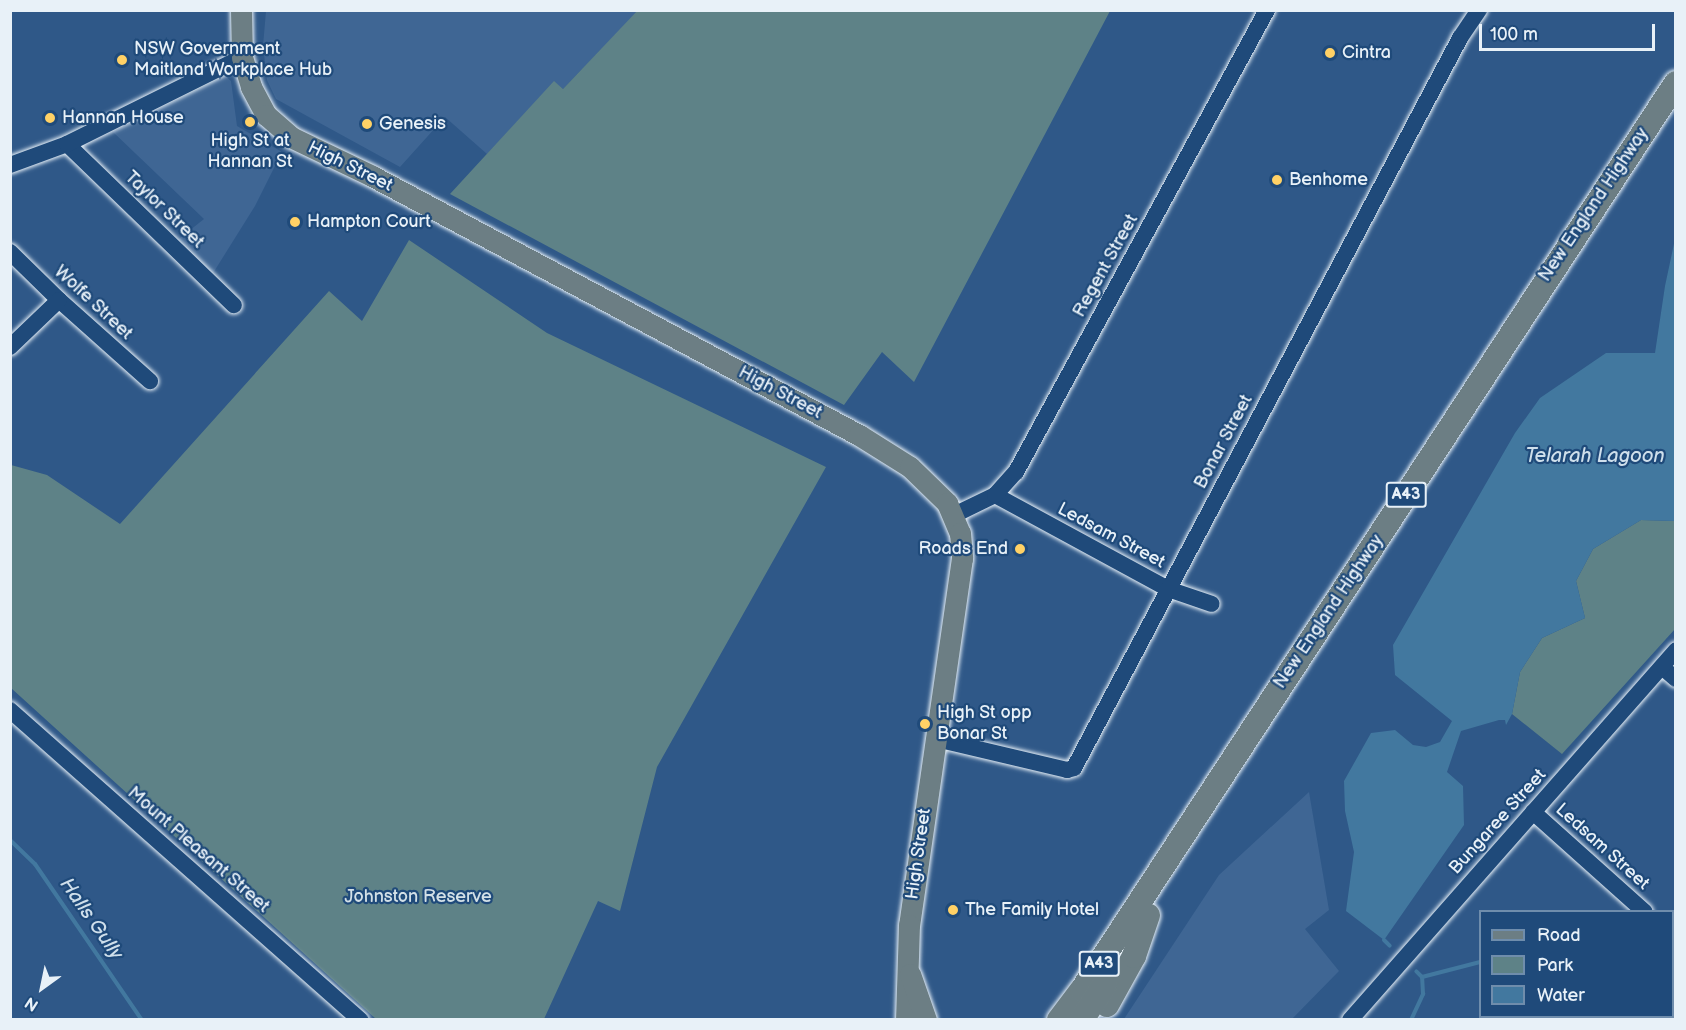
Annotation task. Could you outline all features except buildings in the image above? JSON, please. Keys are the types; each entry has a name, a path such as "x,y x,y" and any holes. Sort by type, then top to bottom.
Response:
{"highway":[{"name":"New England Highway","path":"1059,1020 1082,990 1676,83"},
{"name":"New England Highway","path":"1082,1020 1148,915 1676,110"},
{"path":"1101,1020 1134,956 1148,915"}],"main road":[{"name":"High Street","path":"241,10 242,57 255,97 266,115 284,132 437,210 859,435 897,458 930,483 947,503 960,533 962,558 909,925 906,1020"},
{"name":"High Street","path":"241,33 250,10"},
{"name":"High Street","path":"908,968 926,1020"}],"street":[{"name":"Regent Street","path":"954,515 995,495 1016,472 1267,10"},
{"name":"Bonar Street","path":"936,739 1067,770 1074,768 1460,38 1479,10"},
{"path":"10,165 67,144 242,57"},
{"name":"Taylor Street","path":"67,144 234,304"},
{"name":"Wolfe Street","path":"10,252 59,300 150,381"},
{"path":"10,347 59,300"},
{"name":"Ledsam Street","path":"995,495 1168,589 1212,604"},
{"name":"Bungaree Street","path":"1350,1020 1676,651"},
{"path":"1662,667 1676,679"},
{"name":"Mount Pleasant Street","path":"10,710 361,1020"},
{"name":"Ledsam Street","path":"1533,812 1643,910"}],"shaded area":[{"path":"266,11 638,11 563,89 554,82 487,154 445,117 400,167 276,99 267,80 263,46"},
{"path":"225,76 231,81 237,126 282,152 255,206 210,278 175,242 204,219 113,132"},
{"path":"1309,792 1329,910 1305,929 1339,971 1292,1019 1124,1019 1219,875"}],"green space":[{"path":"638,10 1110,11 914,382 882,352 844,405 450,194 554,81 563,89"},
{"name":"Johnston Reserve","path":"409,240 547,333 826,467 657,767 620,911 598,901 544,1019 376,1019 11,688 11,465 47,475 120,524 329,291 362,321"},
{"name":"Telarah Lagoon","path":"1641,520 1675,521 1675,629 1562,754 1512,714 1520,672 1542,638 1585,618 1576,581 1593,549"}],"water":[{"name":"Telarah Lagoon","path":"1675,239 1675,521 1641,520 1593,549 1576,581 1585,618 1542,638 1520,672 1512,714 1506,725 1505,720 1499,720 1461,731 1447,772 1463,786 1464,825 1384,940 1346,911 1354,852 1345,811 1344,781 1371,733 1395,730 1413,745 1426,747 1440,742 1452,721 1395,675 1393,645 1515,433 1540,398 1606,353 1655,353"}],"waterway":[{"name":"Halls Gully","path":"10,840 35,864 142,1020"},
{"path":"1384,940 1390,946"},
{"path":"1422,977 1479,962"},
{"path":"1411,1020 1423,994 1422,977 1416,971"}],"place":[{"name":"Cintra","path":"1330,53"},
{"name":"NSW Government Maitland Workplace Hub","path":"122,60"},
{"name":"Hannan House","path":"50,118"},
{"name":"High St at Hannan St","path":"250,122"},
{"name":"Genesis","path":"367,124"},
{"name":"Benhome","path":"1277,180"},
{"name":"Hampton Court","path":"295,222"},
{"name":"Roads End","path":"1020,549"},
{"name":"High St opp Bonar St","path":"925,724"},
{"name":"The Family Hotel","path":"953,910"}]}
